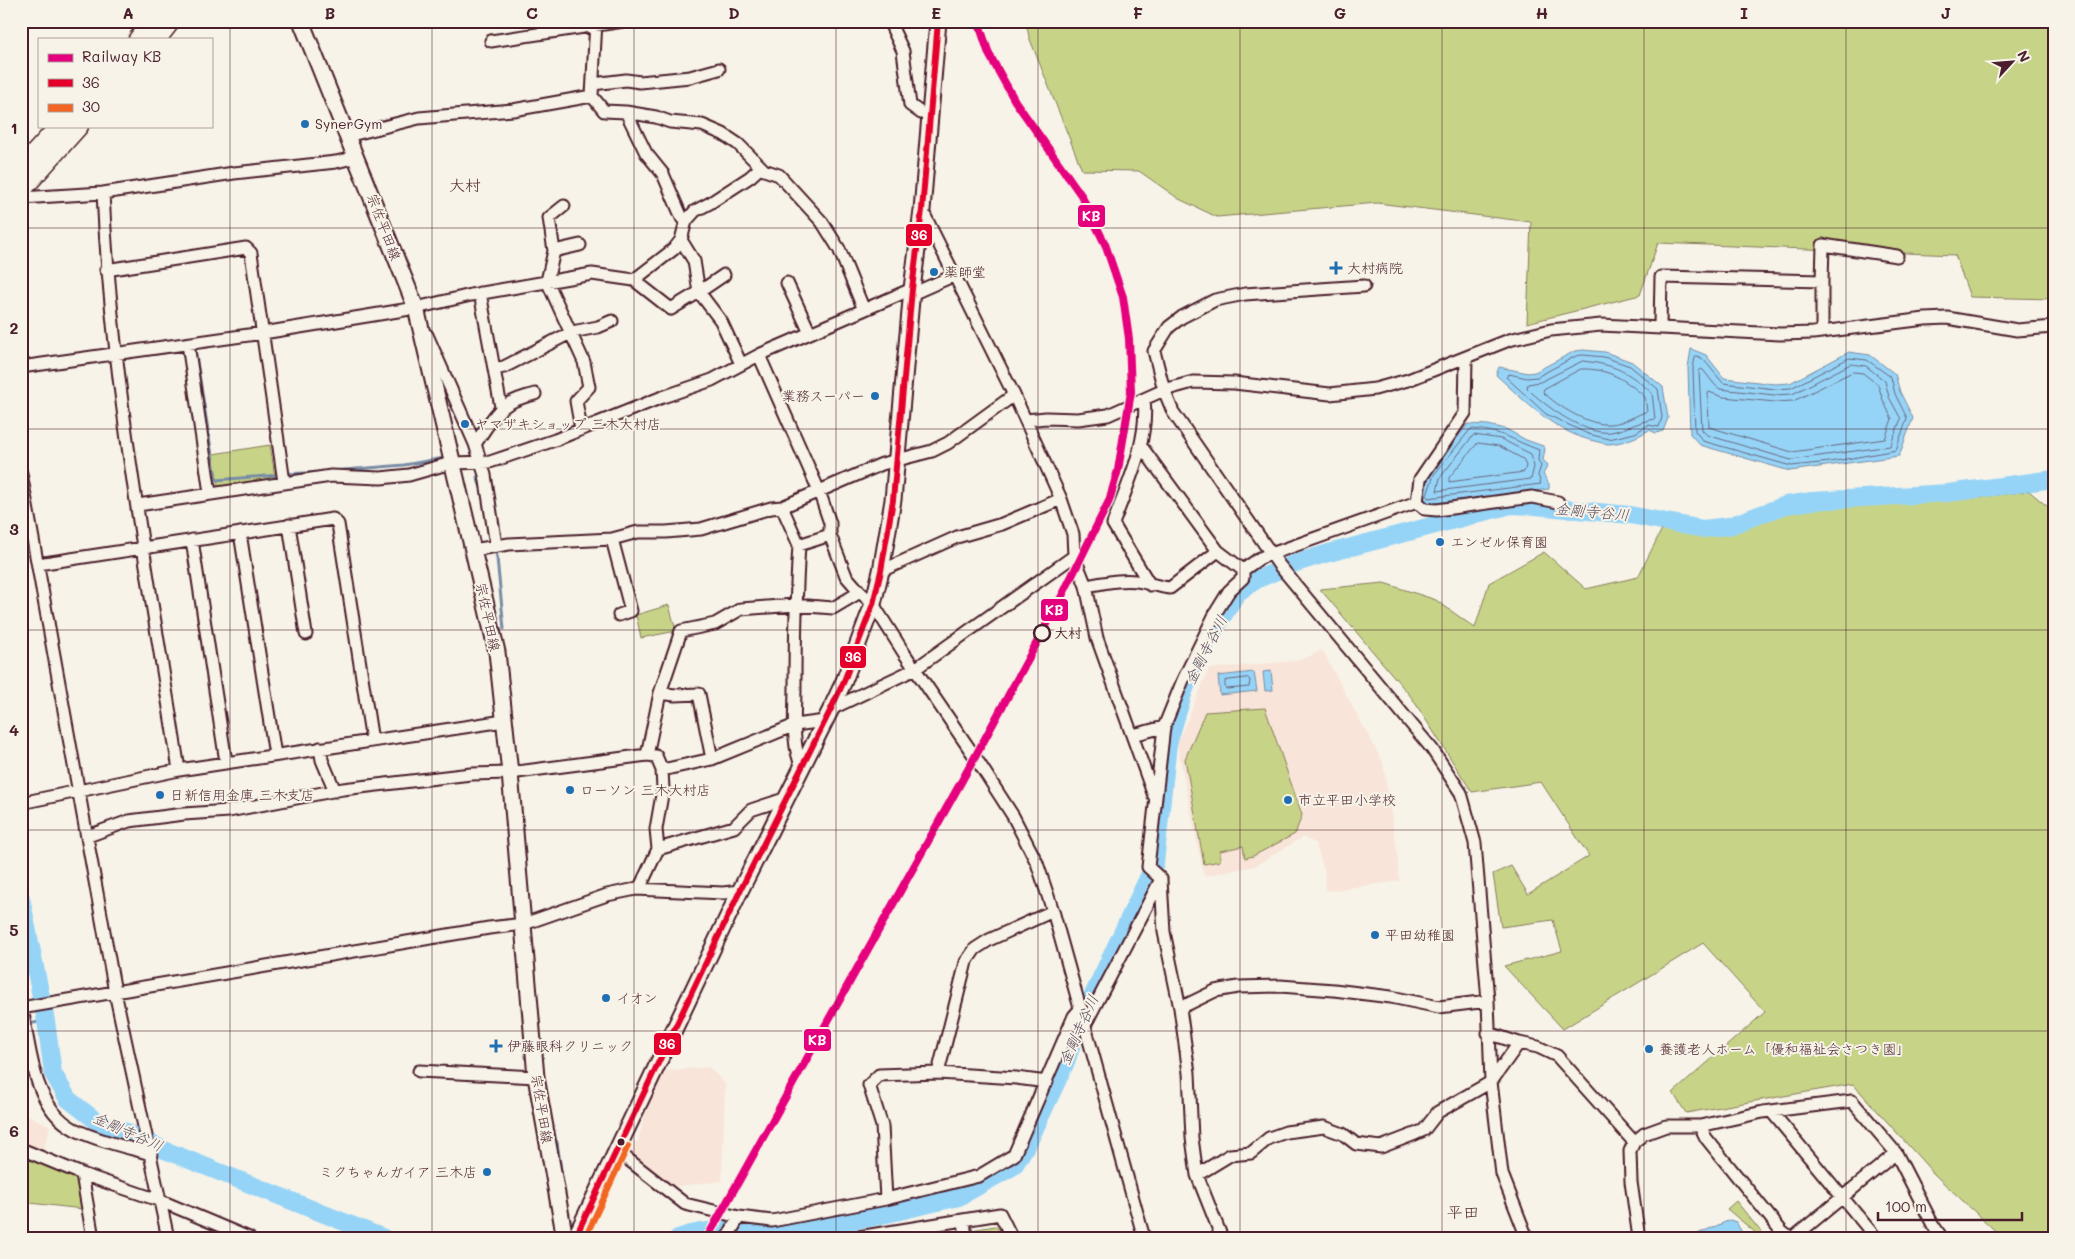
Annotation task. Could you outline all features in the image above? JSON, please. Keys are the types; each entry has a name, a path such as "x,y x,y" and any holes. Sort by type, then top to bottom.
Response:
{"highway":[{"path":"139,38 152,21"},
{"path":"158,38 171,21"},
{"path":"21,168 57,128"},
{"path":"21,191 77,128"}],"main road":[{"name":"宗佐平田線","path":"301,21 416,308 497,652 524,924 536,1077 564,1233 568,1238"},
{"path":"575,1238 740,891 844,682 873,604 881,571 893,500 912,292 922,210 938,21"}],"street":[{"path":"491,41 624,21"},
{"path":"889,21 903,51 910,105 921,113 929,115"},
{"path":"596,24 593,90 604,111 626,112 656,117 670,122 702,125 723,134 738,144 761,167 786,180 822,222 839,249 864,310"},
{"path":"347,136 419,118 513,110 626,80 640,82 690,77 719,69"},
{"path":"626,112 646,153 663,174 682,218 686,221"},
{"path":"21,198 102,193 234,173 336,162 357,157"},
{"path":"634,280 674,249 681,240 686,221 695,211 742,183 761,167"},
{"path":"102,193 106,270 115,354 178,770"},
{"path":"564,206 549,218 554,251 547,281 572,332 584,362 589,387 576,401 580,430"},
{"path":"922,210 1014,395 1062,499 1073,534 1074,556 1086,586 1097,638 1155,797"},
{"path":"681,240 694,261 699,292 721,321 741,364"},
{"path":"554,251 580,245"},
{"path":"1822,331 1823,245 1897,256"},
{"path":"106,270 246,248 251,253 284,482"},
{"path":"21,367 263,333 416,308 480,293 592,274 634,280 671,309 724,275"},
{"path":"138,506 210,493 331,476 390,477 409,475 451,463 490,462 712,380 759,355 864,310 954,275"},
{"path":"1660,326 1661,277 1822,281"},
{"path":"787,283 810,333"},
{"path":"1364,286 1245,294 1215,300 1182,317 1169,327 1154,351 1164,390 1173,412 1272,555 1432,749 1460,794 1475,843 1488,1002 1491,1082 1502,1174 1527,1238"},
{"path":"480,293 500,407"},
{"path":"416,308 476,444 485,475 496,545"},
{"path":"1026,420 1046,418 1078,419 1108,415 1164,390 1193,382 1234,383 1330,394 1375,389 1408,380 1510,340 1551,330 1601,324 1780,334 1947,318 2017,330 2054,327"},
{"path":"494,369 504,366 572,332 612,322"},
{"path":"188,344 210,493"},
{"path":"759,355 819,491 830,523 830,535 846,576 873,604 975,757 1012,816 1037,863 1054,911 1144,1238"},
{"path":"1416,502 1420,479 1456,429 1465,413 1466,358"},
{"path":"476,444 500,407 515,399 534,394"},
{"path":"473,550 496,545 612,540 638,532 701,529 771,508 782,507 882,464 919,456 940,447 1014,395"},
{"path":"1144,399 1146,412 1140,446 1113,524 1150,585"},
{"path":"1140,446 1218,551 1243,570"},
{"path":"21,473 25,519 38,564 115,992 168,1238"},
{"path":"1416,502 1425,509 1437,510 1532,497 1558,502"},
{"path":"881,571 957,537 1002,524 1062,499"},
{"path":"1222,1238 1197,1175 1192,1138 1189,1073 1180,1008 1164,932 1161,879 1148,867 1164,726 1201,641 1229,591 1242,578 1243,570 1260,558 1416,502"},
{"path":"782,507 799,545 795,605 795,725 796,755 802,767"},
{"path":"38,564 333,519 338,524 372,741"},
{"path":"289,525 306,634"},
{"path":"240,533 275,755"},
{"path":"799,545 830,535"},
{"path":"192,540 226,762"},
{"path":"612,540 631,611 619,615"},
{"path":"1086,586 1107,582 1142,582 1170,588 1218,551"},
{"path":"662,770 712,759 795,725 828,715 915,669 1074,556"},
{"path":"647,755 660,693 681,631 715,624 741,609 795,605 833,608 860,592"},
{"path":"660,693 674,696 700,694 712,759"},
{"path":"21,802 178,770 504,721"},
{"path":"1133,736 1164,726"},
{"path":"320,748 322,760 335,791"},
{"path":"88,836 128,821 229,811 335,791 471,774 510,773 647,755 656,756 662,770 663,789 656,829 658,849 641,885 636,889"},
{"path":"658,849 734,826 751,810 787,798"},
{"path":"1085,1025 1161,879"},
{"path":"151,1154 91,1136 73,1128 48,1104 37,1081 22,1008 489,928 524,924 607,895 636,889 723,893 740,891"},
{"path":"938,1073 966,962 975,949 989,940 1054,911"},
{"path":"1180,1008 1215,991 1238,987 1272,986 1334,990 1391,997 1439,1007 1488,1002"},
{"path":"616,1150 685,1204 739,1217 772,1221 886,1199 979,1176 1014,1155 1074,1016 1081,1008"},
{"path":"1488,1033 1538,1047 1557,1056 1634,1142"},
{"path":"1197,1175 1230,1155 1251,1153 1268,1138 1286,1132 1324,1127 1343,1134 1356,1144 1381,1147 1424,1130 1438,1112 1491,1082 1519,1043"},
{"path":"419,1071 536,1077"},
{"path":"886,1199 882,1126 869,1085 879,1075 938,1073 1047,1082"},
{"path":"1639,1238 1631,1182 1630,1151 1634,1142 1644,1134 1666,1126 1700,1126 1771,1111 1852,1101 1896,1153 1933,1225 1942,1238"},
{"path":"1771,1111 1876,1238"},
{"path":"1700,1126 1706,1138 1782,1232 1792,1238 1896,1153"},
{"path":"21,1149 82,1174 161,1201 244,1237"},
{"path":"82,1174 93,1238"},
{"path":"852,1238 908,1233 1000,1214 1012,1238"},
{"path":"727,1238 739,1217"},
{"path":"964,1220 966,1238"}],"shaded area":[{"name":"市立平田小学校","path":"1322,650 1383,763 1397,851 1399,881 1326,891 1324,869 1315,843 1303,837 1255,866 1204,876 1177,744 1209,669 1292,661 1306,658"},
{"path":"709,1067 725,1084 722,1181 670,1187 627,1150 634,1142 638,1142 648,1101 663,1071"},
{"path":"21,1112 50,1126 42,1155 21,1147"}],"green space":[{"path":"1026,21 2054,21 2054,299 1970,297 1955,255 1658,243 1640,295 1527,323 1531,222 1377,203 1217,217 1179,199 1139,171 1082,170 1029,37"},
{"path":"270,445 275,477 272,484 219,491 213,454"},
{"path":"2029,491 2054,512 2054,1238 2003,1238 1935,1175 1853,1084 1686,1113 1673,1093 1765,1012 1703,943 1563,1029 1504,966 1562,951 1553,920 1501,927 1493,874 1511,866 1528,894 1589,856 1541,782 1472,792 1412,698 1320,589 1384,583 1436,600 1475,628 1489,583 1544,552 1586,589 1638,577 1662,529 1724,535 1790,510 1957,500"},
{"path":"669,605 676,631 641,638 636,615"},
{"path":"1265,708 1302,815 1295,834 1253,856 1245,858 1243,846 1220,851 1220,861 1204,864 1185,759 1205,712"},
{"path":"21,1153 72,1173 76,1178 83,1209 21,1202"},
{"path":"1736,1201 1766,1238 1762,1238 1727,1209"},
{"path":"995,1226 1002,1238 968,1238 971,1230"}],"water":[{"path":"1691,349 1706,355 1724,378 1775,384 1790,383 1849,352 1870,355 1895,374 1900,392 1913,418 1899,456 1790,471 1700,445 1690,434 1688,368"},
{"path":"1575,351 1605,352 1632,362 1663,387 1668,418 1663,431 1656,433 1649,430 1630,439 1609,444 1580,437 1566,431 1541,415 1496,375 1499,367 1528,373 1535,372"},
{"path":"1468,424 1488,425 1506,429 1526,440 1543,446 1545,449 1543,460 1548,465 1543,474 1549,484 1549,489 1434,504 1424,502 1422,495 1429,473"},
{"path":"1271,671 1273,690 1265,691 1263,672"},
{"path":"1254,672 1257,691 1220,695 1218,676"},
{"path":"1730,1220 1736,1222 1745,1238 1688,1238"}],"waterway":[{"path":"131,357 195,349 216,480 279,475"},
{"path":"333,471 404,465 444,458"},
{"path":"285,474 324,472"},
{"path":"477,477 483,493"},
{"name":"金剛寺谷川","path":"1204,647 1237,593 1258,579 1293,564 1325,554 1511,505 1630,515 1703,529 1729,526 1786,505 1812,501 1948,493 2054,479"},
{"path":"484,505 487,523"},
{"path":"495,548 504,629"},
{"name":"金剛寺谷川","path":"678,1238 700,1232 723,1230 774,1233 874,1217 959,1197 1014,1166 1030,1139 1066,1062 1077,1029 1155,863 1168,744 1184,691 1192,672"},
{"name":"金剛寺谷川","path":"21,898 46,1021 53,1073 68,1099 99,1123 124,1131 162,1149 384,1238"},
{"path":"27,1024 46,1021"},
{"path":"557,1142 563,1185"}],"rail line":[{"name":"KB","path":"707,1238 975,757 1062,596 1109,501 1118,470 1131,392 1129,339 1123,297 1105,244 1081,195 1015,101 989,54 978,21"}],"transit line":[{"name":"36","path":"575,1238 740,891 831,709 844,681 873,604 881,571 893,500 912,289 922,210 938,21"},
{"name":"30","path":"585,1238 628,1146"}],"place":[{"name":"SynerGym","path":"305,124"},
{"name":"大村病院","path":"1336,268"},
{"name":"薬師堂","path":"934,272"},
{"name":"業務スーパー","path":"875,396"},
{"name":"ヤマザキショップ 三木大村店","path":"465,424"},
{"name":"エンゼル保育園","path":"1440,542"},
{"name":"大村","path":"1042,633"},
{"name":"ローソン 三木大村店","path":"570,790"},
{"name":"日新信用金庫 三木支店","path":"160,795"},
{"name":"市立平田小学校","path":"1288,800"},
{"name":"平田幼稚園","path":"1375,935"},
{"name":"イオン","path":"606,998"},
{"name":"伊藤眼科クリニック","path":"496,1046"},
{"name":"養護老人ホーム「優和福祉会さつき園」","path":"1649,1049"},
{"name":"ミクちゃんガイア 三木店","path":"487,1172"}],"district":[{"name":"大村","path":"465,185"},
{"name":"平田","path":"1463,1212"}]}
